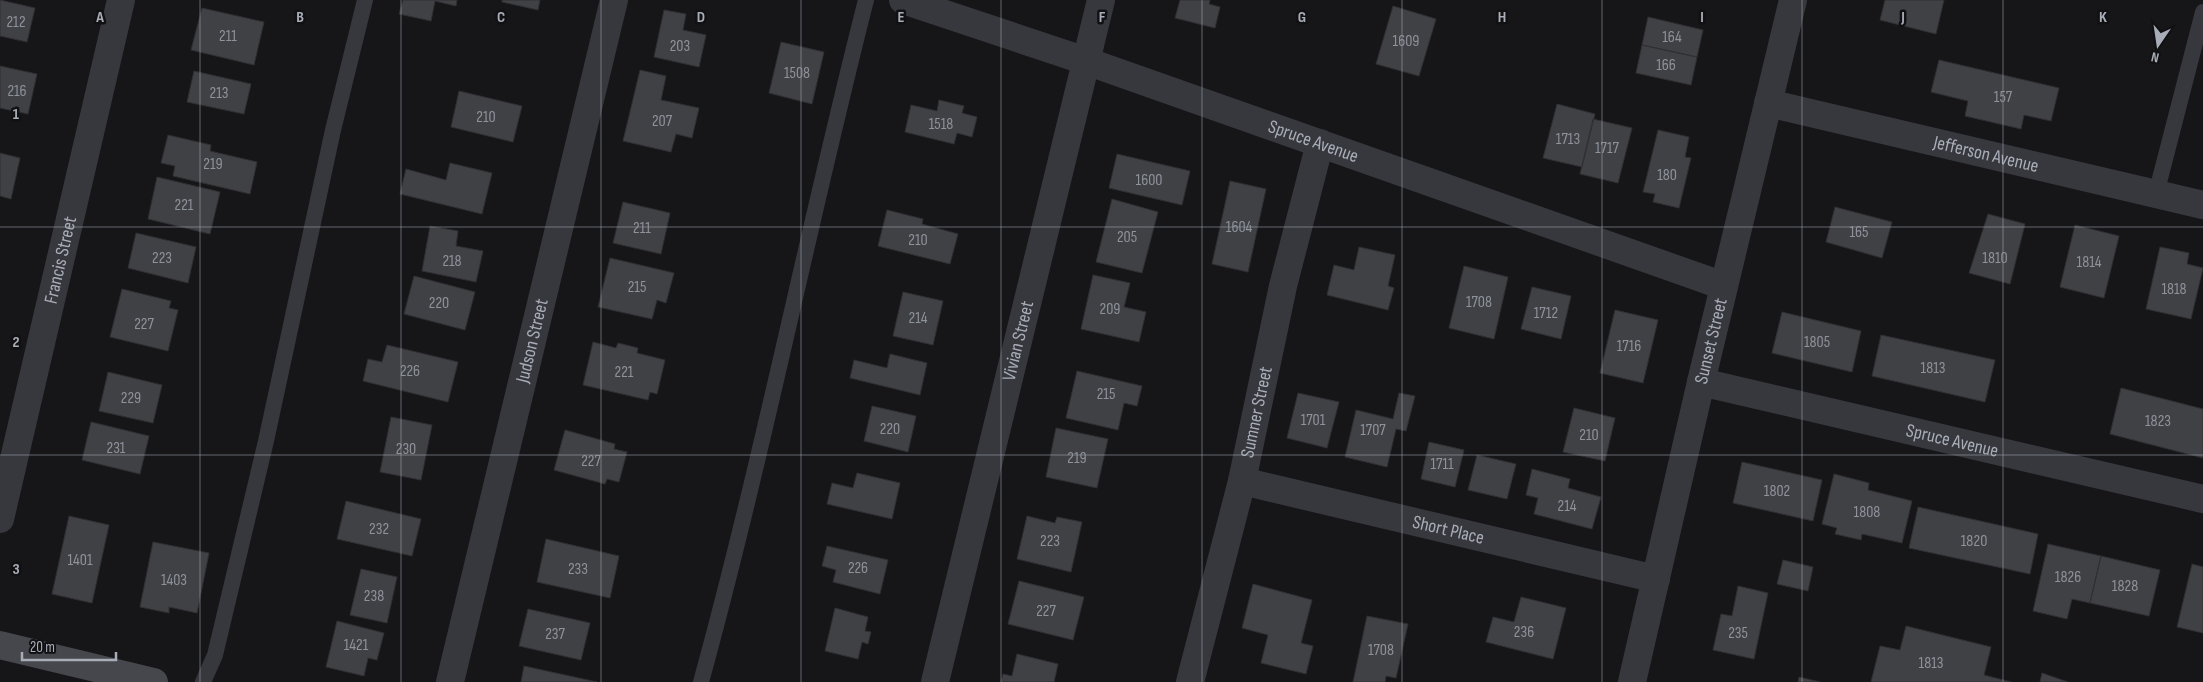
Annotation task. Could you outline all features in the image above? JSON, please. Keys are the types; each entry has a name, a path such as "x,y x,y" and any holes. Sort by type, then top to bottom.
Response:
{"street":[{"name":"Francis Street","path":"0,519 121,0"},
{"name":"Judson Street","path":"450,682 614,0"},
{"name":"Spruce Avenue","path":"902,0 1086,61 1724,286"},
{"name":"Vivian Street","path":"935,682 1101,0"},
{"name":"Sunset Street","path":"1632,682 1701,382 1793,0"},
{"name":"Jefferson Avenue","path":"1768,103 2203,205"},
{"name":"Sumner Street","path":"1190,682 1242,481 1282,286 1320,143"},
{"name":"Spruce Avenue","path":"1701,382 2203,499"},
{"name":"Short Place","path":"1242,481 1656,579"},
{"path":"0,645 154,682"}],"lane":[{"path":"203,682 215,655 264,450 334,130 365,0"},
{"path":"702,682 735,559 779,361 866,0"},
{"path":"2156,194 2203,12"}],"building":[{"path":"0,0 35,8 27,42 0,36"},
{"path":"403,0 457,0 456,6 435,1 431,21 399,14"},
{"path":"502,0 540,0 538,10 502,2"},
{"path":"1180,0 1210,0 1209,4 1220,7 1215,28 1175,18"},
{"path":"1885,0 1944,0 1936,34 1880,20"},
{"path":"1393,6 1436,19 1419,76 1376,64"},
{"path":"202,8 264,22 254,65 191,50"},
{"path":"664,10 686,14 683,30 706,35 699,67 654,57"},
{"path":"1648,17 1703,30 1697,57 1642,45"},
{"path":"781,42 824,52 812,104 769,93"},
{"path":"1642,45 1697,57 1691,85 1636,73"},
{"path":"1939,60 2059,88 2051,121 2024,115 2021,129 1965,116 1968,101 1931,92"},
{"path":"0,66 37,74 28,114 0,108"},
{"path":"640,70 666,76 661,100 699,108 692,138 676,134 671,152 623,141"},
{"path":"194,71 251,84 244,114 187,102"},
{"path":"459,91 522,106 513,142 451,127"},
{"path":"939,100 964,106 962,113 977,117 972,137 957,133 954,144 905,132 911,105 937,111"},
{"path":"1557,104 1595,114 1582,167 1543,158"},
{"path":"1593,119 1632,128 1618,183 1580,174"},
{"path":"1658,130 1689,137 1685,157 1691,158 1679,208 1653,202 1655,194 1643,192"},
{"path":"168,135 211,145 210,151 257,162 250,194 173,176 175,166 161,163"},
{"path":"0,153 20,158 11,199 0,196"},
{"path":"1117,154 1190,171 1182,205 1109,188"},
{"path":"450,163 492,173 482,214 400,194 406,169 446,180"},
{"path":"157,177 220,192 210,234 148,219"},
{"path":"1230,181 1266,189 1248,272 1212,264"},
{"path":"1112,199 1158,212 1142,273 1096,262"},
{"path":"623,202 670,213 661,254 613,243"},
{"path":"1835,207 1892,222 1882,258 1826,242"},
{"path":"887,210 923,219 922,224 958,234 950,264 878,246"},
{"path":"1988,214 2025,224 2010,284 1969,273"},
{"path":"2075,225 2119,236 2104,298 2060,287"},
{"path":"430,226 458,231 456,246 483,251 476,282 422,271"},
{"path":"136,233 196,247 188,283 128,268"},
{"path":"1359,247 1395,255 1388,286 1394,288 1388,310 1327,295 1334,265 1354,270"},
{"path":"2160,247 2189,253 2187,264 2203,268 2191,319 2146,309"},
{"path":"610,258 674,273 666,303 657,300 652,319 598,307"},
{"path":"1464,266 1508,277 1494,339 1449,328"},
{"path":"1093,275 1130,283 1124,307 1146,312 1139,342 1081,329"},
{"path":"414,276 475,292 465,330 404,314"},
{"path":"1532,287 1571,296 1561,339 1521,329"},
{"path":"122,289 171,301 169,308 178,310 168,351 110,337"},
{"path":"903,292 943,301 933,345 893,336"},
{"path":"1615,310 1658,320 1643,383 1600,373"},
{"path":"1782,312 1861,331 1852,372 1772,353"},
{"path":"1881,335 1995,360 1985,402 1872,376"},
{"path":"593,342 616,348 618,343 638,348 637,353 665,360 657,394 650,392 648,400 583,385"},
{"path":"387,345 458,362 448,402 363,381 368,359 382,362"},
{"path":"890,354 927,363 920,395 850,378 854,360 887,368"},
{"path":"1077,371 1142,386 1137,406 1124,403 1118,430 1066,418"},
{"path":"108,372 162,385 153,423 99,411"},
{"path":"2121,388 2203,409 2203,458 2110,434"},
{"path":"1298,393 1339,402 1327,448 1287,438"},
{"path":"1399,393 1415,396 1406,431 1396,429 1387,467 1345,457 1356,410 1393,419"},
{"path":"872,406 916,416 908,452 864,441"},
{"path":"1574,408 1615,418 1605,461 1563,452"},
{"path":"391,417 432,425 421,480 380,472"},
{"path":"91,422 149,436 140,474 82,460"},
{"path":"1056,428 1108,439 1097,488 1046,477"},
{"path":"565,430 615,444 614,449 627,452 619,482 607,479 605,484 554,470"},
{"path":"1429,442 1464,450 1455,487 1421,479"},
{"path":"1477,455 1516,464 1507,499 1468,490"},
{"path":"1742,462 1822,480 1813,521 1733,503"},
{"path":"1532,469 1570,479 1568,488 1601,497 1592,529 1534,514 1538,498 1526,495"},
{"path":"857,473 900,483 892,519 827,504 832,483 853,488"},
{"path":"1834,474 1869,483 1868,490 1912,501 1902,543 1862,534 1861,540 1835,534 1837,528 1822,524"},
{"path":"346,501 421,519 412,556 337,539"},
{"path":"1918,507 2038,534 2030,574 1909,548"},
{"path":"69,516 109,525 92,603 52,594"},
{"path":"1027,516 1055,523 1057,517 1082,522 1071,572 1017,559"},
{"path":"546,539 619,556 610,598 537,582"},
{"path":"153,542 209,553 197,613 169,607 169,613 140,607"},
{"path":"2048,544 2101,556 2090,603 2072,599 2067,619 2033,611"},
{"path":"827,546 888,560 880,594 833,582 836,570 822,566"},
{"path":"2101,556 2160,570 2149,616 2090,603"},
{"path":"1783,560 1813,567 1808,591 1777,584"},
{"path":"2192,564 2203,567 2203,633 2177,627"},
{"path":"361,569 397,577 387,623 350,615"},
{"path":"1019,581 1084,597 1073,640 1008,624"},
{"path":"1253,584 1312,600 1301,643 1313,646 1306,674 1261,663 1268,635 1242,628"},
{"path":"1738,586 1768,593 1754,659 1713,650 1721,614 1732,616"},
{"path":"1521,597 1566,608 1553,659 1486,642 1493,617 1514,622"},
{"path":"835,608 868,617 865,631 871,632 868,644 862,642 858,659 825,651"},
{"path":"528,609 590,623 581,660 519,646"},
{"path":"1367,616 1408,624 1396,678 1386,676 1385,682 1353,682"},
{"path":"337,621 384,633 377,660 368,658 364,676 326,667"},
{"path":"1906,626 1991,647 1984,675 2011,682 1871,682 1880,646 1900,650"},
{"path":"1017,654 1058,664 1054,682 1001,682 1003,674 1012,676"},
{"path":"524,666 597,682 521,682"},
{"path":"2042,673 2068,682 2040,682"},
{"path":"1799,677 1820,682 1798,682"}]}
